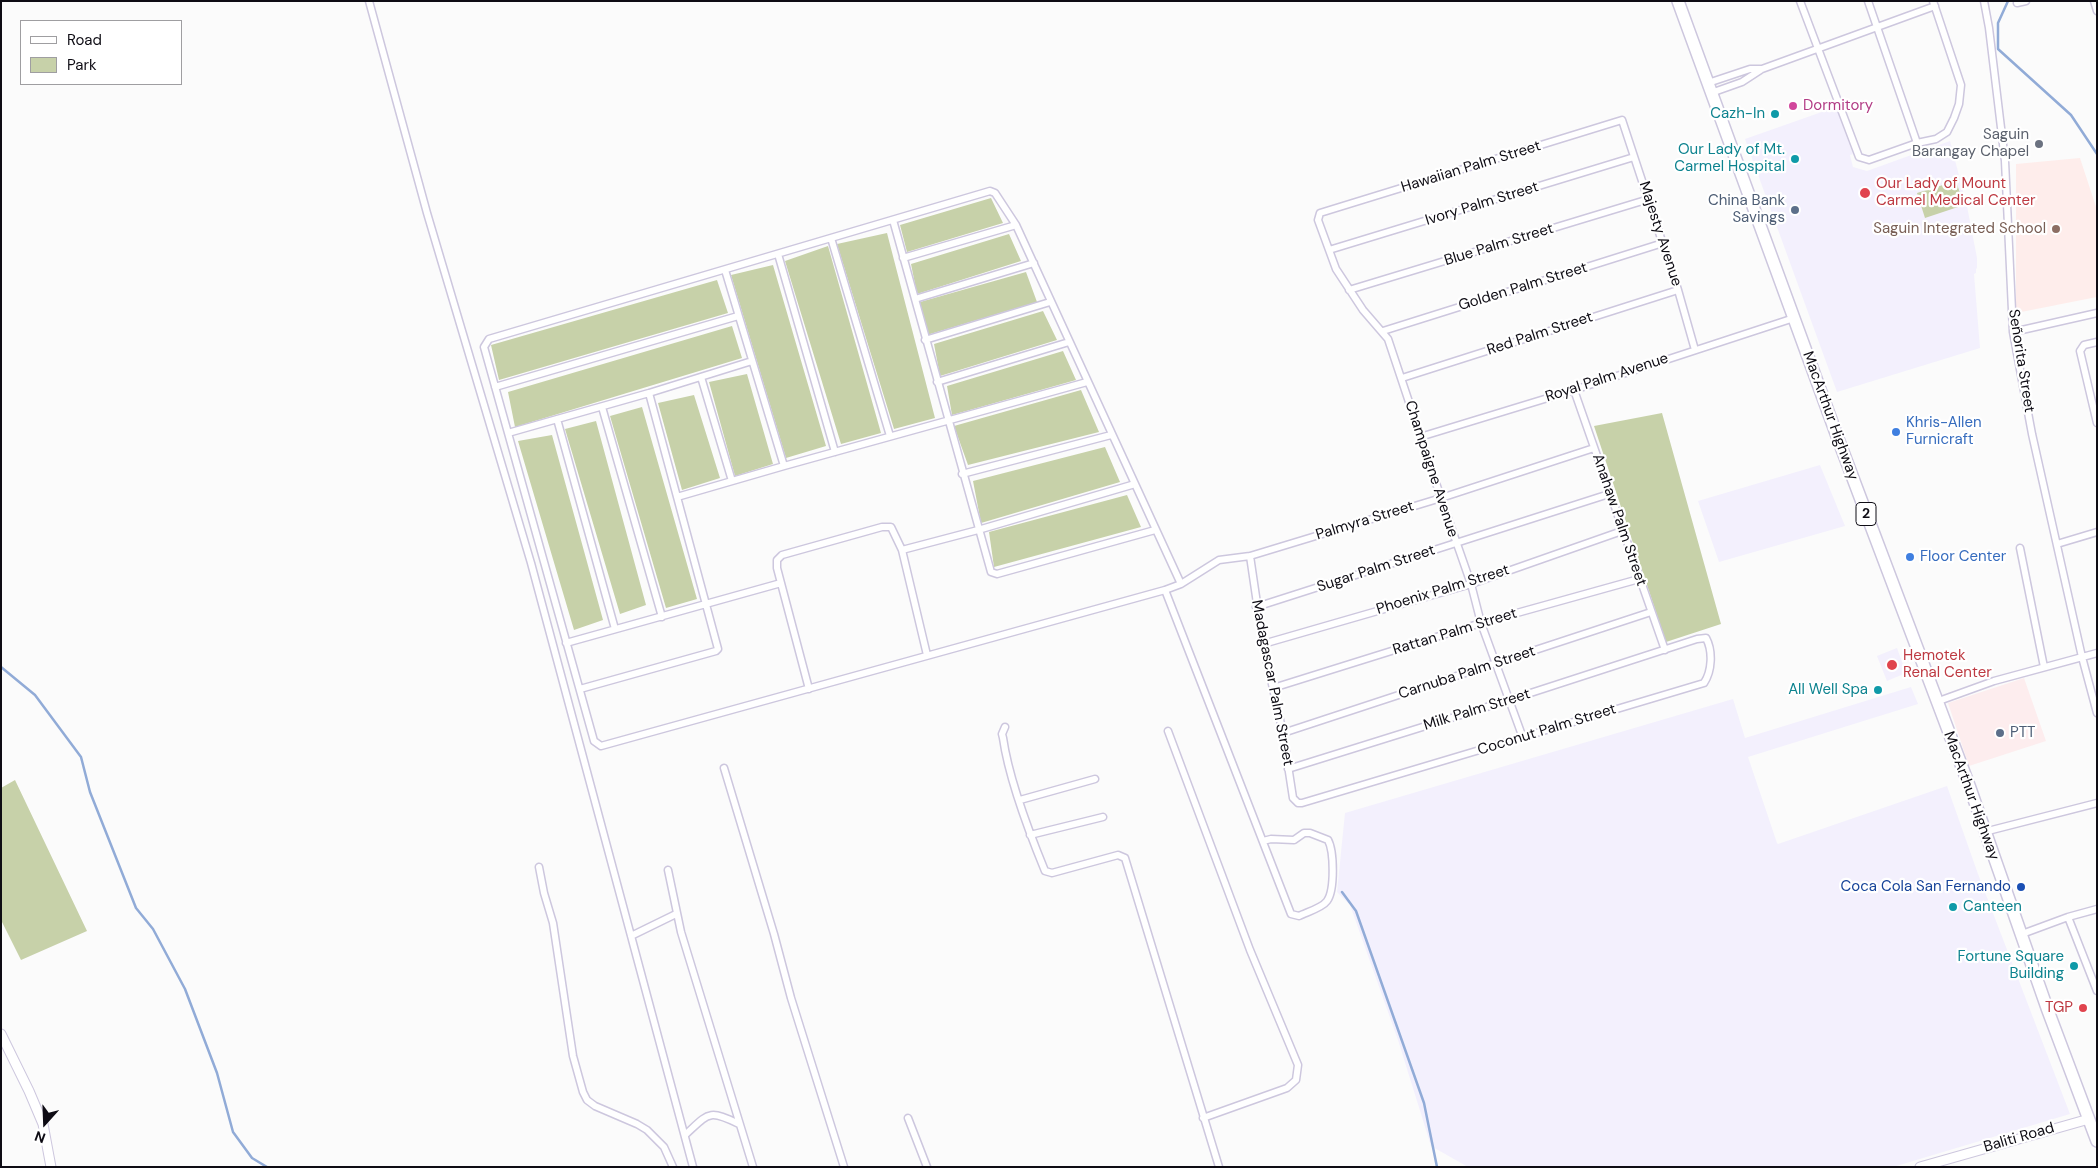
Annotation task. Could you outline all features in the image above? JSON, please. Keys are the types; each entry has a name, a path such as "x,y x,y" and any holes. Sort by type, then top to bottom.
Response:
{"highway":[{"name":"MacArthur Highway","path":"1678,1 2022,934 2047,1008 2093,1117 2097,1141"}],"main road":[{"path":"1,1034 40,1116 51,1167"},
{"name":"Baliti Road","path":"1920,1167 2093,1117"}],"street":[{"path":"369,1 427,213 532,563 693,1167"},
{"path":"1710,88 1742,82 1762,69 1817,48 1878,27 1934,4 1960,85 1959,104 1947,132 1936,139 1918,143 1869,160 1859,157 1817,48 1800,1"},
{"path":"1868,1 1918,143"},
{"name":"Señorita Street","path":"1984,1 2005,162 2013,332 2032,434 2082,657 2097,713"},
{"path":"2017,3 2026,1"},
{"path":"2094,1 2097,11"},
{"path":"1710,88 1739,73 1750,69 1762,69"},
{"path":"1739,73 1742,82"},
{"name":"Majesty Avenue","path":"1622,120 1678,290 1695,350"},
{"name":"Hawaiian Palm Street","path":"1320,213 1622,120"},
{"name":"Ivory Palm Street","path":"1329,250 1634,157"},
{"path":"649,393 718,645 716,651 580,689 484,347 488,339 990,191 999,196 1016,225 1181,584"},
{"name":"Blue Palm Street","path":"1349,290 1649,199"},
{"name":"Champaigne Avenue","path":"1320,213 1318,220 1336,269 1363,310 1388,339 1440,498 1471,584 1481,623 1523,738"},
{"path":"893,220 936,382 991,572 997,574 1156,530"},
{"path":"903,258 1016,225"},
{"path":"831,238 890,436"},
{"name":"Golden Palm Street","path":"1383,331 1663,243"},
{"path":"778,254 835,452"},
{"path":"915,299 1034,264"},
{"path":"725,270 784,466"},
{"name":"Red Palm Street","path":"1402,378 1678,290"},
{"path":"925,340 1050,302"},
{"path":"2013,332 2097,313"},
{"path":"495,387 738,316"},
{"name":"Royal Palm Avenue","path":"1420,437 1574,390 1794,318"},
{"path":"936,382 1069,342"},
{"path":"2097,342 2084,344 2080,351 2097,423"},
{"path":"508,433 602,407 752,361"},
{"path":"701,377 732,481"},
{"path":"677,497 1087,382"},
{"name":"Anahaw Palm Street","path":"1574,390 1665,650"},
{"path":"602,407 662,617"},
{"path":"557,420 615,629"},
{"path":"962,474 1111,435"},
{"name":"Palmyra Street","path":"580,689 594,741 601,746 1164,590 1181,584 1219,560 1250,556 1440,498 1594,448"},
{"path":"902,550 1135,484"},
{"name":"Sugar Palm Street","path":"1256,606 1609,494"},
{"path":"809,689 777,568 777,560 782,555 891,527 902,550 927,655"},
{"name":"Phoenix Palm Street","path":"1263,644 1471,584 1622,531"},
{"path":"2058,544 2097,532"},
{"path":"2020,548 2044,667"},
{"name":"Madagascar Palm Street","path":"1250,556 1256,606 1293,798 1302,803"},
{"name":"Rattan Palm Street","path":"1273,688 1481,623 1639,579"},
{"path":"566,643 781,583"},
{"path":"1164,590 1290,914 1299,916 1326,903 1330,894 1332,877 1328,840 1310,833 1304,833 1294,840 1271,839 1263,841"},
{"name":"Carnuba Palm Street","path":"1282,733 1651,612"},
{"name":"Coconut Palm Street","path":"1302,803 1704,683 1710,675 1709,644 1706,638 1697,639 1665,650"},
{"name":"Milk Palm Street","path":"1288,769 1665,650"},
{"path":"1936,702 1994,681 2097,653"},
{"path":"1005,727 1002,734 1004,744 1030,835 1045,871 1049,873 1118,855 1125,858 1219,1167"},
{"path":"1168,731 1250,950 1298,1065 1296,1080 1286,1088 1203,1118"},
{"path":"724,768 774,934 791,998 844,1167"},
{"path":"1020,800 1095,779"},
{"path":"1984,832 2097,803"},
{"path":"1030,835 1104,817"},
{"path":"539,867 553,923 573,1056 583,1092 587,1100 596,1106 647,1130 664,1147 673,1167"},
{"path":"668,870 676,914 753,1167"},
{"path":"2022,934 2097,908"},
{"path":"631,936 676,914"},
{"path":"2068,917 2097,991"},
{"path":"685,1135 707,1115 718,1115 739,1124"},
{"path":"908,1118 928,1167"}],"shaded area":[{"path":"1836,107 1853,154 1850,155 1853,167 1867,171 1950,141 1967,206 1977,258 1977,268 1974,274 1980,348 1837,392 1745,139"},
{"name":"Saguin Integrated School","path":"2080,158 2097,210 2097,297 2016,313 2016,164"},
{"path":"1820,465 1845,526 1719,562 1698,501"},
{"name":"Hemotek Renal Center","path":"1897,648 1906,673 1887,681 1877,656"},
{"path":"2024,678 2046,741 1969,766 1948,703"},
{"path":"1911,687 1918,704 1748,757 1777,843 1947,786 1978,874 2070,1114 1893,1167 1468,1167 1431,1146 1398,1040 1350,905 1337,892 1345,813 1733,699 1745,738"}],"green space":[{"path":"1956,181 1964,205 1925,218 1917,193"},
{"path":"991,198 1003,223 907,252 900,225"},
{"path":"887,233 935,418 894,429 837,244"},
{"path":"1009,234 1021,261 917,294 911,264"},
{"path":"828,246 881,433 841,444 785,261"},
{"path":"773,265 826,446 786,458 731,275"},
{"path":"1026,272 1037,302 927,335 920,302"},
{"path":"717,280 728,313 499,380 491,345"},
{"path":"1043,311 1057,340 940,376 934,344"},
{"path":"732,326 742,358 515,427 508,392"},
{"path":"1063,351 1076,380 952,415 947,386"},
{"path":"747,374 773,464 735,476 709,382"},
{"path":"1081,390 1099,432 968,465 954,426"},
{"path":"694,395 720,478 682,490 658,403"},
{"path":"642,407 697,599 666,608 610,416"},
{"path":"1662,413 1721,624 1666,642 1594,426"},
{"path":"596,421 646,605 620,614 565,429"},
{"path":"552,435 603,620 574,630 518,441"},
{"path":"1105,447 1120,482 981,523 973,481"},
{"path":"1127,495 1141,527 994,567 989,532"},
{"path":"15,780 87,931 21,960 1,920 1,788"}],"waterway":[{"path":"2008,1 1998,23 1998,49 2071,115 2097,154"},
{"path":"1,667 35,695 81,757 90,792 136,908 153,929 185,989 217,1073 233,1132 252,1158 267,1167"},
{"path":"1342,892 1356,911 1424,1103 1437,1167"}],"place":[{"name":"Dormitory","path":"1793,106"},
{"name":"Cazh-In","path":"1775,114"},
{"name":"Saguin Barangay Chapel","path":"2039,144"},
{"name":"Our Lady of Mt. Carmel Hospital","path":"1795,159"},
{"name":"Our Lady of Mount Carmel Medical Center","path":"1865,193"},
{"name":"China Bank Savings","path":"1795,210"},
{"name":"Saguin Integrated School","path":"2056,229"},
{"name":"Khris-Allen Furnicraft","path":"1896,432"},
{"name":"Floor Center","path":"1910,557"},
{"name":"Hemotek Renal Center","path":"1892,665"},
{"name":"All Well Spa","path":"1878,690"},
{"name":"PTT","path":"2000,733"},
{"name":"Coca Cola San Fernando","path":"2021,887"},
{"name":"Canteen","path":"1953,907"},
{"name":"Fortune Square Building","path":"2074,966"},
{"name":"TGP","path":"2083,1008"}]}
